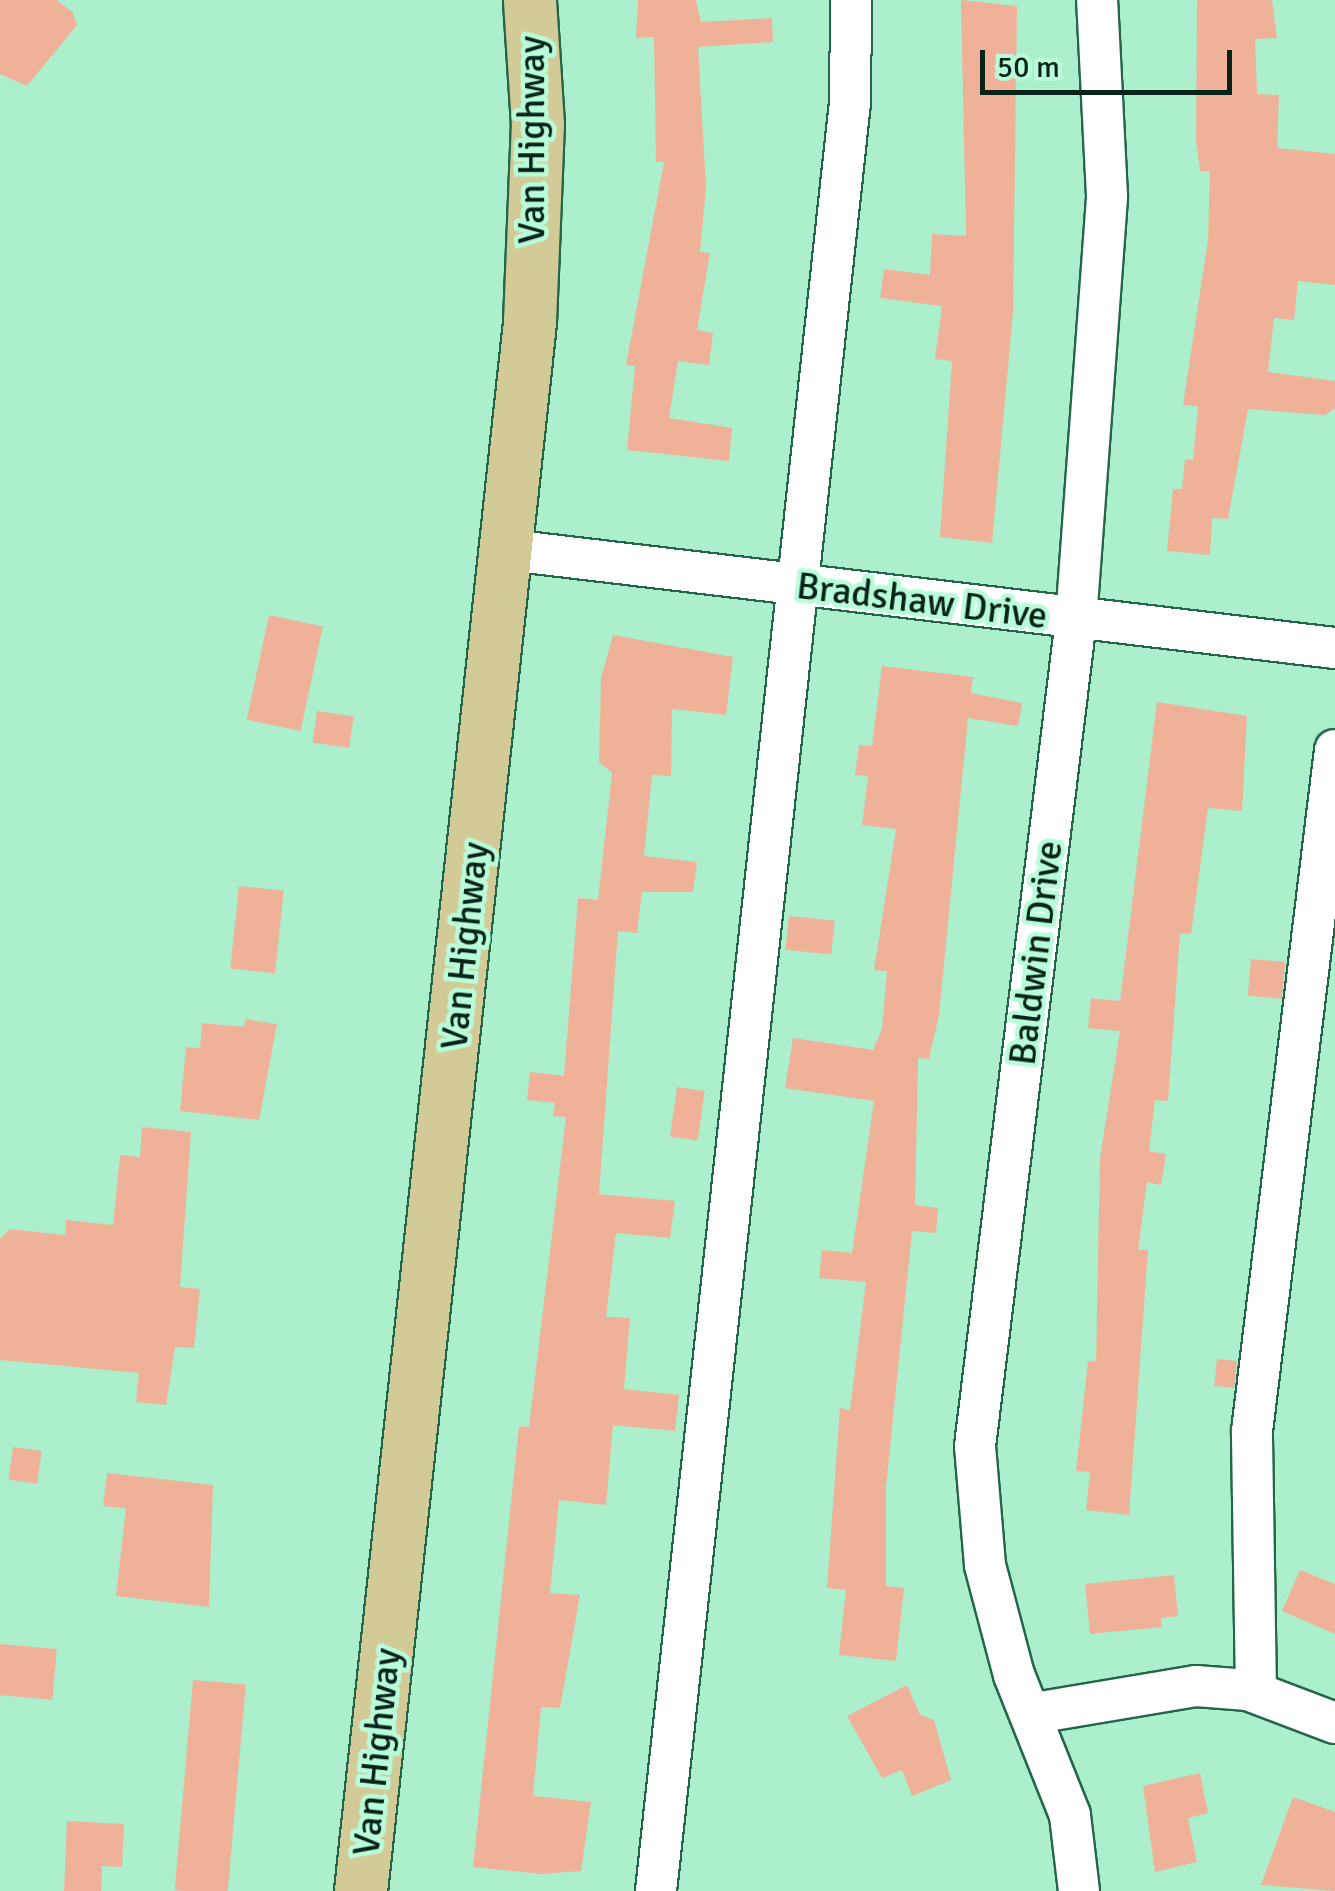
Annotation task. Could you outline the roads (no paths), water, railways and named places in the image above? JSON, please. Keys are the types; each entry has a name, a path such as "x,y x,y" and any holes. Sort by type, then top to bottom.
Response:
{"main road":[{"name":"Van Highway","path":"361,1891 509,550 536,209 530,0"}],"street":[{"path":"656,1891 850,103 850,0"},
{"name":"Baldwin Drive","path":"1079,1891 1070,1815 1035,1712 1014,1676 985,1565 975,1446 1076,620 1107,196 1097,0"},
{"name":"Bradshaw Drive","path":"509,550 1335,648"},
{"path":"1256,1692 1252,1430 1335,750"},
{"path":"1035,1712 1144,1688 1256,1692 1335,1724"}]}
